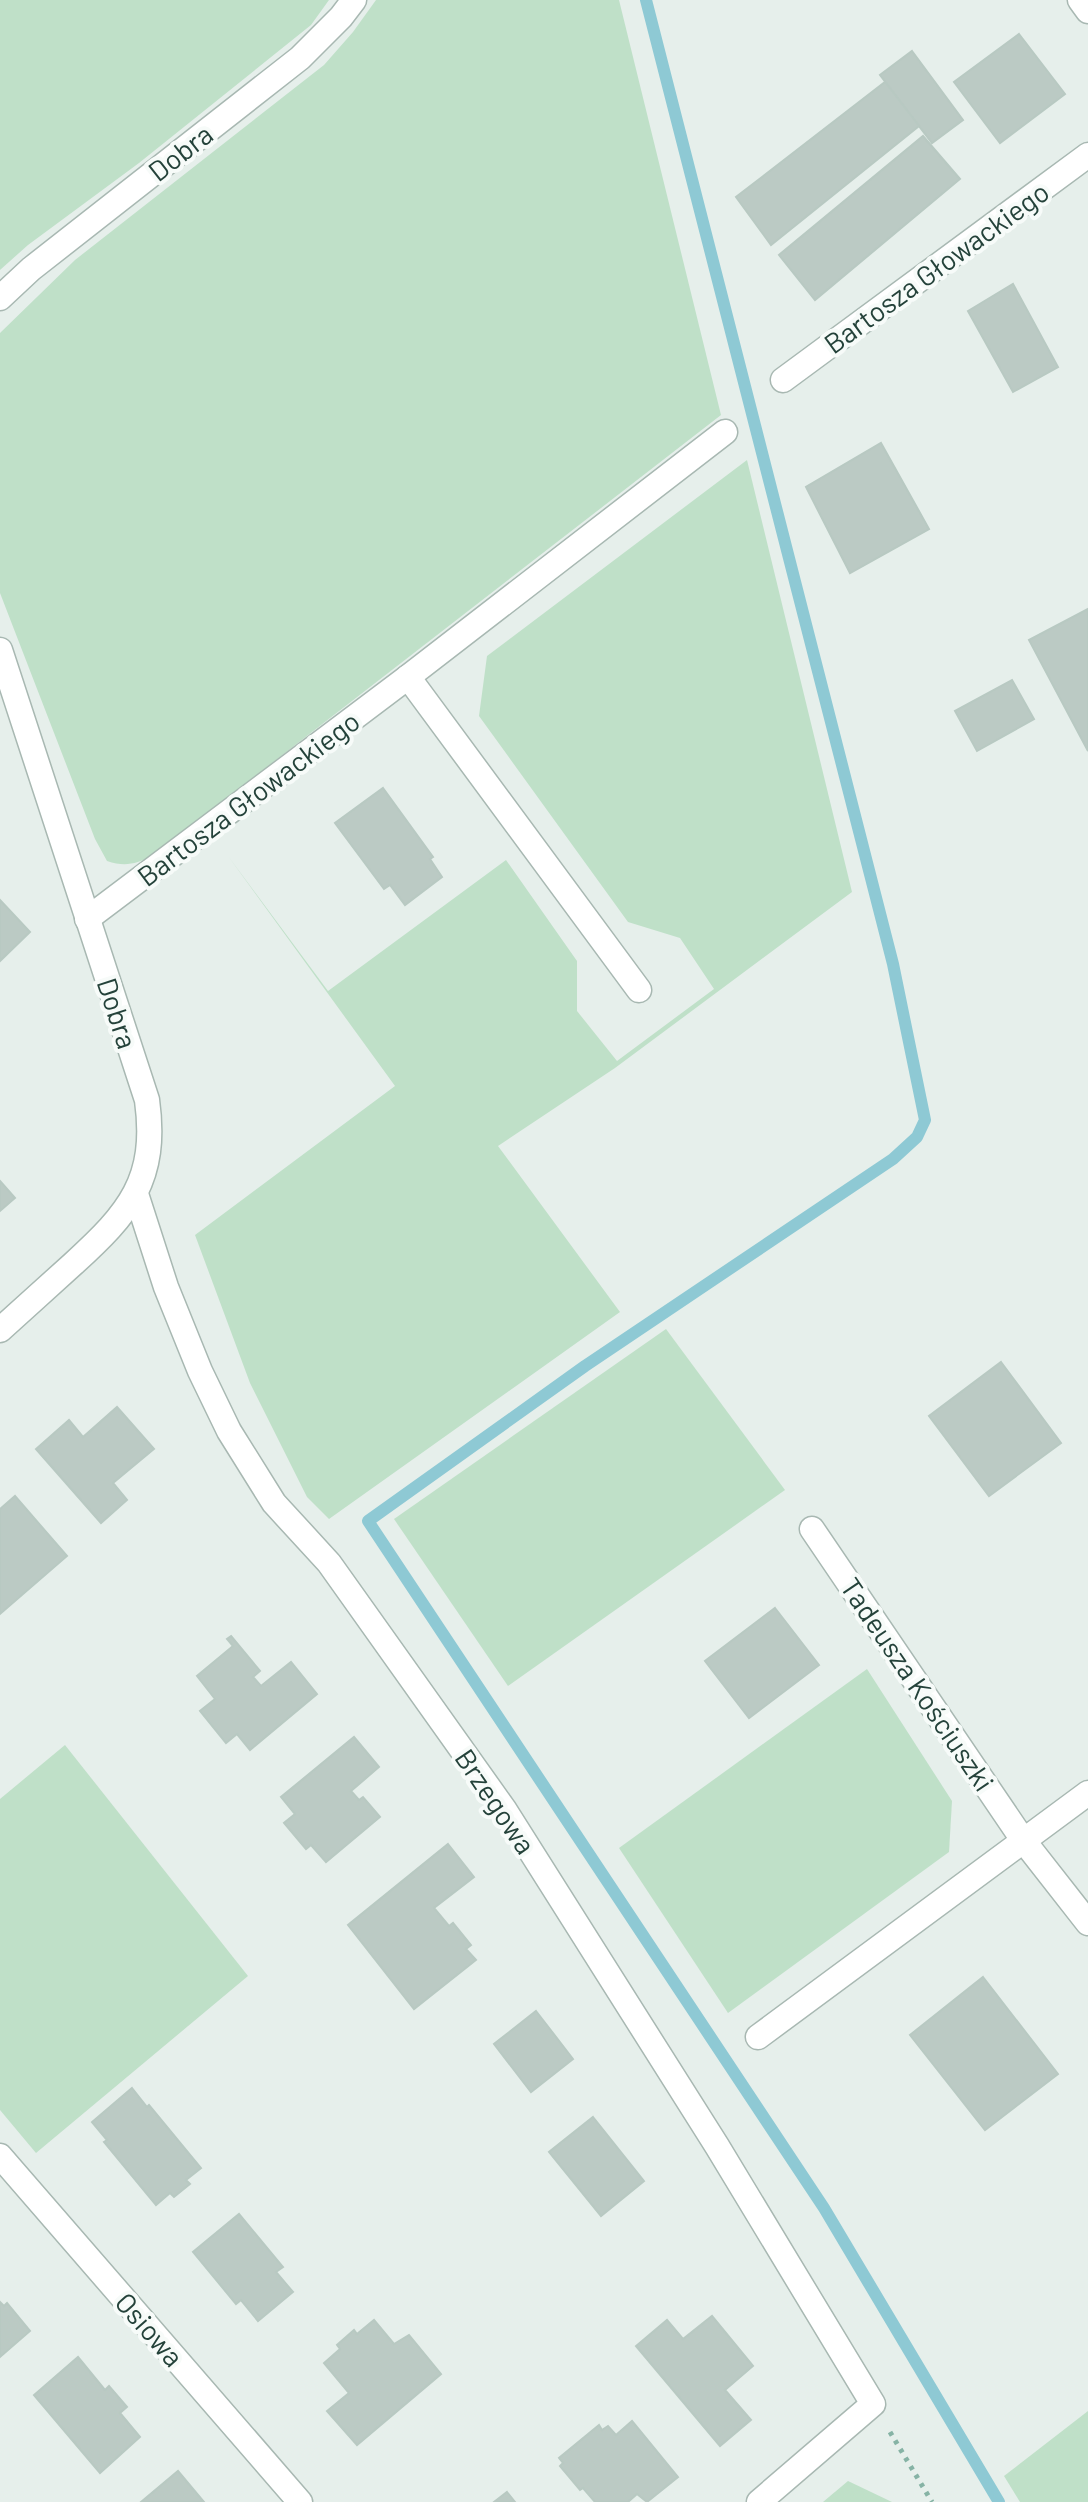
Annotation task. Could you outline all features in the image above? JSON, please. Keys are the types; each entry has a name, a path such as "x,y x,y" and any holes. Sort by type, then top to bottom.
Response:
{"street":[{"name":"Dobra","path":"0,298 31,269 300,58 354,0"},
{"path":"1080,0 1088,11"},
{"name":"Bartosza Głowackiego","path":"783,380 1088,155"},
{"name":"Bartosza Głowackiego","path":"87,919 408,677 725,432"},
{"name":"Dobra","path":"0,650 147,1100 149,1146 136,1194 118,1221 0,1330"},
{"path":"408,677 639,990"},
{"name":"Brzegowa","path":"136,1194 166,1287 200,1371 229,1431 274,1503 329,1563 504,1809 742,2186 873,2404"},
{"name":"Tadeusza Kościuszki","path":"812,1529 1023,1840 1088,1923"},
{"path":"758,2037 1088,1793"},
{"name":"Osiowa","path":"0,2156 300,2502"},
{"path":"759,2502 873,2404"}],"path":[{"path":"873,2404 932,2502"}],"green space":[{"path":"0,0 329,0 311,25 0,270"},
{"path":"376,0 619,0 721,415 152,856 130,864 107,861 95,839 0,593 0,333 75,260 324,65"},
{"path":"747,460 852,892 615,1068 498,1146 620,1312 329,1519 307,1497 250,1383 195,1235 395,1086 228,856 328,991 506,860 577,961 577,1011 617,1061 714,989 680,938 628,922 479,716 487,656"},
{"path":"666,1329 785,1490 508,1686 394,1519"},
{"path":"867,1669 952,1801 949,1852 728,2013 619,1848"},
{"path":"65,1745 248,1976 36,2153 0,2110 0,1799"},
{"path":"1088,2411 1088,2502 1020,2502 1004,2476"},
{"path":"848,2481 892,2502 823,2502"}],"building":[{"path":"1019,34 1065,94 1000,143 954,82"},
{"path":"912,51 963,120 932,143 880,75"},
{"path":"885,82 919,126 771,245 736,197"},
{"path":"923,136 960,179 815,300 779,255"},
{"path":"1013,284 1058,367 1013,392 968,311"},
{"path":"881,443 929,529 850,573 806,487"},
{"path":"1088,609 1088,751 1029,640"},
{"path":"1012,680 1034,719 977,751 955,711"},
{"path":"383,788 433,857 430,859 442,877 405,905 390,885 384,889 335,823"},
{"path":"0,900 30,932 0,961"},
{"path":"0,1181 15,1198 0,1211"},
{"path":"1001,1362 1061,1443 989,1496 929,1416"},
{"path":"117,1407 154,1449 113,1483 127,1500 101,1523 36,1449 69,1420 83,1437"},
{"path":"15,1496 67,1556 0,1614 0,1509"},
{"path":"775,1608 819,1665 749,1718 705,1661"},
{"path":"231,1636 260,1671 253,1677 261,1686 291,1662 317,1694 250,1750 237,1734 226,1743 200,1711 215,1699 197,1676 233,1646 227,1639"},
{"path":"354,1737 379,1767 351,1791 359,1800 363,1797 380,1817 326,1862 311,1845 306,1849 284,1823 295,1814 281,1797"},
{"path":"448,1844 474,1877 434,1908 449,1926 453,1923 471,1945 466,1949 476,1960 414,2009 348,1925"},
{"path":"983,1977 1058,2074 985,2130 910,2035"},
{"path":"536,2011 573,2059 531,2092 494,2044"},
{"path":"132,2088 201,2168 186,2180 190,2184 174,2197 170,2193 156,2205 104,2142 107,2140 92,2122"},
{"path":"593,2117 644,2181 601,2216 549,2152"},
{"path":"239,2214 283,2267 276,2272 293,2292 258,2321 241,2300 236,2304 193,2252"},
{"path":"0,2302 4,2306 7,2303 30,2331 0,2357"},
{"path":"712,2316 753,2366 725,2390 751,2420 720,2446 636,2346 667,2320 683,2339"},
{"path":"374,2320 394,2344 409,2335 441,2374 357,2445 327,2411 349,2393 324,2363 340,2349 337,2345 354,2330 357,2334"},
{"path":"78,2357 105,2390 109,2386 127,2407 120,2413 140,2437 100,2473 34,2395"},
{"path":"632,2421 678,2477 647,2502 637,2494 628,2502 595,2502 560,2466 563,2463 559,2458 599,2425 602,2430 608,2426 616,2435"},
{"path":"178,2471 204,2502 141,2502"},
{"path":"507,2492 515,2502 494,2502"}],"waterway":[{"path":"646,0 893,964 925,1120 917,1137 893,1159 585,1366 368,1521 824,2208 999,2502"}]}
